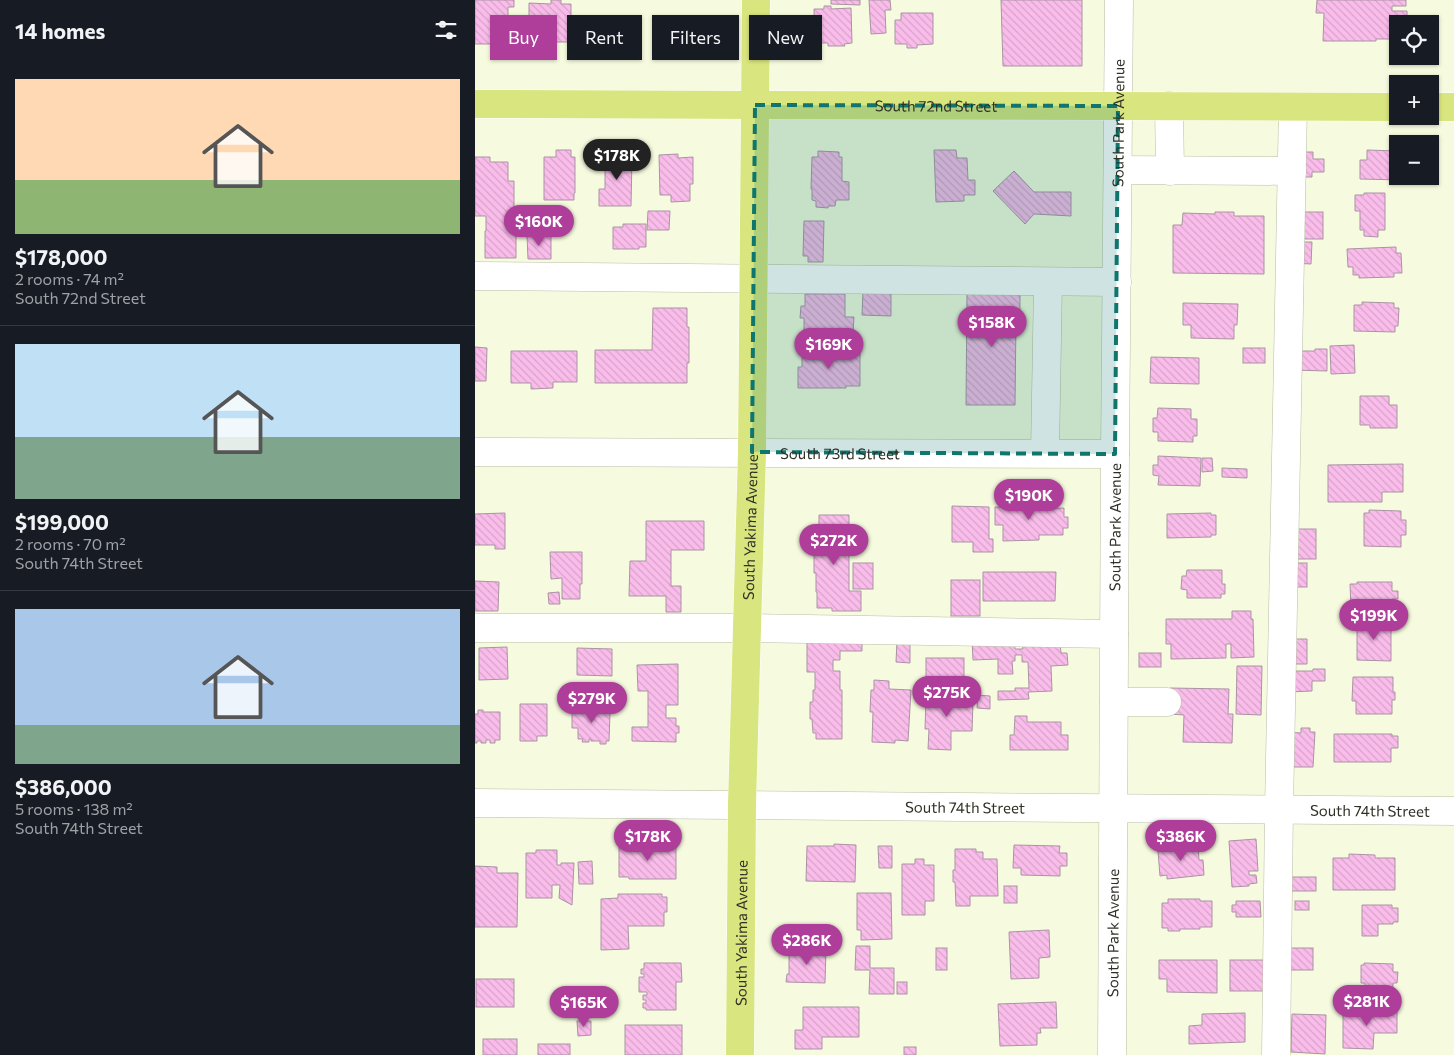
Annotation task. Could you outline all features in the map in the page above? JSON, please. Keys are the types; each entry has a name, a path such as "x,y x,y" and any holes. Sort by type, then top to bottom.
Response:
{"main road":[{"name":"South Yakima Avenue","path":"740,1055 741,804 752,452 756,0"},
{"name":"South 72nd Street","path":"475,104 1389,107"},
{"path":"1439,107 1454,107"}],"street":[{"name":"South Park Avenue","path":"1112,1055 1119,0"},
{"path":"1169,106 1170,171"},
{"path":"1275,1055 1293,106"},
{"path":"1118,170 1292,171"},
{"path":"475,276 1117,282"},
{"path":"1045,453 1049,282"},
{"name":"South 73rd Street","path":"475,452 1115,454"},
{"path":"475,628 747,628 1114,634"},
{"path":"1114,702 1167,702"},
{"name":"South 74th Street","path":"475,803 1454,811"}],"highlighted area":[{"path":"755,105 1118,106 1115,454 752,452"}],"building":[{"path":"475,0 514,0 514,7 508,7 508,15 490,15 490,44 475,44"},
{"path":"551,0 561,0 561,4 571,4 571,15 567,15 567,42 557,42 557,15 529,15 529,3 551,4"},
{"path":"831,0 860,0 860,5 831,4"},
{"path":"869,0 890,0 891,10 885,10 886,33 871,34"},
{"path":"1001,0 1082,0 1082,66 1003,66"},
{"path":"1317,0 1406,0 1406,6 1392,6 1392,11 1407,11 1407,15 1389,15 1389,39 1376,39 1376,41 1323,41 1324,13 1316,13"},
{"path":"824,6 831,6 831,9 851,8 852,43 844,44 845,46 828,46 828,43 822,43 822,15 814,15 814,9 824,9"},
{"path":"901,13 933,13 933,44 917,45 917,48 907,48 907,44 895,44 895,20 901,20"},
{"path":"556,150 571,150 571,157 575,157 574,200 544,200 544,157 556,157"},
{"path":"934,150 956,150 957,158 967,158 968,180 975,180 975,195 964,195 964,201 936,202"},
{"path":"1367,150 1389,151 1389,180 1360,179 1360,160 1367,160"},
{"path":"818,151 839,152 839,157 842,157 842,181 849,182 849,200 836,200 835,206 828,206 828,208 816,207 816,201 812,200 811,189 812,157 818,157"},
{"path":"605,152 622,152 622,158 632,158 631,206 599,206 599,189 605,189"},
{"path":"1299,152 1313,152 1313,159 1324,159 1324,172 1312,172 1312,177 1298,177"},
{"path":"678,154 678,158 693,157 693,184 690,184 690,201 671,202 671,195 660,195 659,155"},
{"path":"475,157 490,157 490,162 508,162 508,181 514,181 516,258 485,258 486,216 475,216"},
{"path":"1014,171 1034,192 1071,192 1071,216 1034,214 1025,224 993,191"},
{"path":"1364,193 1385,193 1385,230 1378,230 1378,237 1364,236 1364,230 1360,230 1360,211 1355,211 1355,195 1364,195"},
{"path":"648,211 670,211 669,230 647,230"},
{"path":"1215,212 1234,212 1234,216 1264,216 1264,274 1173,273 1173,225 1182,225 1183,213 1215,214"},
{"path":"1292,212 1323,212 1323,239 1292,239"},
{"path":"804,221 824,221 823,262 808,262 808,256 803,256"},
{"path":"623,224 646,224 646,247 639,247 639,249 613,249 613,227 623,227"},
{"path":"551,235 551,259 528,259 527,236"},
{"path":"1292,242 1312,242 1311,264 1292,263"},
{"path":"1396,247 1396,253 1401,253 1402,273 1394,273 1394,277 1359,278 1359,275 1353,275 1353,267 1348,267 1347,249"},
{"path":"863,290 891,291 891,316 862,315"},
{"path":"967,292 1020,292 1020,319 1016,319 1015,405 966,405"},
{"path":"805,294 845,294 845,317 854,317 853,333 804,332 804,318 800,318 801,306 805,306"},
{"path":"1362,302 1394,303 1394,308 1399,308 1398,326 1395,326 1395,332 1354,331 1354,305 1362,305"},
{"path":"1183,303 1238,304 1237,325 1234,325 1234,339 1191,338 1191,325 1183,325"},
{"path":"653,308 687,308 689,363 687,363 687,383 595,383 595,350 652,350"},
{"path":"1354,345 1355,373 1331,374 1330,346"},
{"path":"475,347 487,348 486,381 475,381"},
{"path":"1243,348 1265,348 1265,363 1243,363"},
{"path":"1315,349 1327,349 1327,371 1292,370 1292,351 1315,351"},
{"path":"812,350 820,350 820,353 860,353 860,386 846,386 846,388 798,388 798,367 802,367 802,352 812,352"},
{"path":"511,351 577,351 577,382 553,382 553,388 531,389 531,383 511,383"},
{"path":"1151,357 1199,358 1199,384 1150,383"},
{"path":"1360,396 1389,396 1389,405 1397,405 1397,428 1370,428 1370,425 1360,425"},
{"path":"1158,408 1191,409 1191,419 1197,419 1197,436 1193,436 1193,442 1158,441 1158,432 1153,432 1153,418 1157,418"},
{"path":"1158,456 1201,458 1200,486 1158,485 1159,476 1153,475 1153,465 1158,465"},
{"path":"1202,458 1212,458 1213,471 1202,472"},
{"path":"1403,464 1403,492 1382,492 1382,502 1328,502 1328,465"},
{"path":"1222,468 1247,469 1247,478 1222,477"},
{"path":"1005,499 1019,499 1019,504 1043,504 1043,509 1064,508 1064,517 1068,517 1068,528 1063,528 1063,535 1039,535 1039,540 1003,541 1003,525 995,525 995,507 1005,507"},
{"path":"952,506 989,507 989,539 993,539 993,552 973,552 973,542 952,542"},
{"path":"1369,510 1401,511 1401,520 1406,520 1406,535 1401,535 1401,547 1364,546 1364,513 1369,513"},
{"path":"505,513 505,549 495,549 495,545 475,545 475,514"},
{"path":"1211,513 1211,515 1216,515 1216,535 1211,535 1211,537 1167,538 1167,514"},
{"path":"819,515 849,515 849,591 861,591 861,611 832,611 832,608 817,608 814,540 819,540"},
{"path":"646,521 704,521 704,550 671,550 671,586 681,586 681,612 666,612 666,596 629,596 630,561 646,561"},
{"path":"1288,529 1316,529 1316,559 1288,559"},
{"path":"550,552 582,552 580,599 562,599 562,578 551,579"},
{"path":"853,563 873,563 873,589 853,589"},
{"path":"1287,563 1307,563 1307,587 1287,587"},
{"path":"1187,570 1222,570 1222,584 1225,584 1225,594 1221,594 1221,598 1187,598 1187,590 1181,589 1182,576 1186,576"},
{"path":"983,572 1056,572 1055,601 983,601"},
{"path":"951,580 980,580 980,616 951,616"},
{"path":"475,581 499,582 498,611 475,611"},
{"path":"1357,582 1392,582 1392,591 1398,591 1398,599 1392,599 1392,608 1351,609 1350,584 1357,584"},
{"path":"559,592 560,604 549,604 548,593"},
{"path":"1232,611 1251,611 1254,657 1231,658 1231,644 1226,644 1226,658 1171,659 1171,644 1166,644 1166,619 1232,619"},
{"path":"1357,622 1391,622 1391,661 1357,660"},
{"path":"1014,637 1015,649 1023,649 1022,643 1060,642 1061,653 1067,653 1068,665 1051,666 1052,691 1028,692 1029,699 998,700 998,691 1015,691 1015,688 1029,688 1028,662 1022,662 1022,655 1015,655 1015,661 1012,661 1013,674 998,674 998,659 973,660 972,639"},
{"path":"807,639 862,641 862,651 840,651 840,660 833,660 833,671 840,671 842,739 816,739 816,733 813,733 812,719 810,719 810,702 813,702 813,690 815,690 815,672 807,672"},
{"path":"1287,639 1307,639 1307,664 1286,664"},
{"path":"897,641 910,641 910,663 896,662"},
{"path":"507,647 508,679 479,680 479,648"},
{"path":"577,648 612,649 612,676 577,675"},
{"path":"1139,653 1161,653 1161,667 1139,667"},
{"path":"926,658 964,658 964,681 926,681"},
{"path":"678,664 678,705 666,705 666,718 676,718 676,726 679,726 679,733 676,733 676,742 632,741 632,727 648,727 648,691 638,691 637,665"},
{"path":"1237,666 1262,666 1261,715 1236,714"},
{"path":"1313,669 1325,669 1325,681 1312,681 1312,691 1287,692 1286,671 1313,671"},
{"path":"1353,677 1393,677 1395,700 1392,700 1392,714 1356,714 1356,701 1352,701"},
{"path":"874,680 889,681 889,689 911,690 908,741 895,740 895,743 872,742 873,712 870,712 871,690 874,690"},
{"path":"938,688 957,689 957,702 973,702 972,731 951,731 951,750 928,749 929,729 925,729 926,699 938,699"},
{"path":"1170,688 1229,689 1228,714 1233,714 1232,743 1183,742 1184,715 1170,714"},
{"path":"978,695 990,696 990,709 977,708"},
{"path":"585,702 595,702 595,712 610,713 609,741 606,741 606,744 600,744 600,741 591,741 591,739 589,739 589,742 582,742 583,739 578,739 578,728 572,728 572,712 584,712"},
{"path":"520,704 547,704 547,736 537,736 537,741 520,741"},
{"path":"478,710 483,710 483,712 500,712 500,740 495,740 495,743 490,743 490,740 486,740 486,743 477,741 475,743 475,714 478,714"},
{"path":"1015,716 1027,716 1027,722 1061,722 1061,735 1068,735 1068,750 1010,750 1010,735 1014,735"},
{"path":"1301,728 1310,728 1310,732 1315,732 1313,767 1290,767 1286,732 1301,733"},
{"path":"1334,734 1392,734 1392,736 1398,736 1398,748 1391,748 1391,762 1334,762"},
{"path":"1256,839 1258,871 1249,871 1249,875 1256,875 1257,883 1249,884 1249,886 1232,887 1229,841"},
{"path":"834,844 856,845 855,882 806,881 807,846 834,846"},
{"path":"629,845 676,845 676,879 629,879 629,877 619,877 619,847 629,847"},
{"path":"1014,845 1060,846 1059,853 1067,853 1067,866 1060,866 1060,876 1021,875 1021,868 1013,868"},
{"path":"1198,845 1199,860 1203,860 1204,875 1167,879 1167,875 1160,876 1158,851 1166,851 1166,847"},
{"path":"878,846 892,846 892,868 879,868"},
{"path":"955,849 976,849 976,852 983,852 983,859 997,859 998,896 970,896 970,906 956,906 955,882 953,882"},
{"path":"536,850 557,850 557,865 561,865 561,863 574,863 572,905 559,898 560,885 552,885 552,898 526,898 526,853 536,853"},
{"path":"1349,854 1375,855 1375,858 1395,858 1395,890 1333,890 1333,858 1349,858"},
{"path":"915,859 924,859 924,865 934,865 934,901 925,901 925,915 902,915 902,864 915,864"},
{"path":"592,861 593,884 579,884 578,862"},
{"path":"475,866 497,867 497,873 518,873 517,927 475,927"},
{"path":"1289,877 1316,877 1316,891 1289,891"},
{"path":"1004,886 1017,886 1017,903 1004,903"},
{"path":"857,893 891,893 892,939 861,940 861,930 857,930"},
{"path":"618,894 662,894 662,897 667,897 667,912 664,912 664,926 628,926 629,949 601,950 601,899 618,898"},
{"path":"1168,899 1212,901 1212,927 1180,929 1180,931 1168,931 1168,928 1162,928 1162,903 1168,903"},
{"path":"1236,901 1260,901 1261,917 1236,917 1236,912 1232,912 1232,905 1236,905"},
{"path":"1295,901 1309,901 1309,910 1295,910"},
{"path":"1362,905 1392,905 1392,908 1398,908 1398,922 1378,924 1378,936 1362,936"},
{"path":"1049,930 1050,957 1039,958 1039,978 1011,979 1009,932"},
{"path":"856,946 870,946 870,968 894,968 894,994 869,994 870,970 855,970"},
{"path":"789,948 826,949 825,983 786,982 787,974 789,974"},
{"path":"936,948 947,948 947,970 936,970"},
{"path":"1289,948 1313,948 1313,970 1289,970"},
{"path":"1159,960 1217,960 1217,993 1167,992 1167,979 1159,979"},
{"path":"1230,960 1265,960 1265,991 1230,991"},
{"path":"644,963 681,963 682,982 676,982 676,1010 646,1010 646,1008 643,1008 643,1003 646,1003 646,1000 643,1000 643,995 647,995 647,992 639,992 639,977 644,977 644,974 641,974 641,969 644,969"},
{"path":"1364,963 1393,964 1393,972 1398,972 1397,983 1393,983 1393,991 1384,991 1383,997 1365,997 1365,983 1361,983 1361,965 1364,965"},
{"path":"476,979 514,979 514,1007 476,1007"},
{"path":"897,982 907,982 907,994 897,994"},
{"path":"1056,1002 1057,1028 1040,1028 1041,1033 1037,1033 1037,1045 1000,1046 998,1004"},
{"path":"803,1007 859,1007 859,1037 822,1037 822,1049 795,1049 795,1030 803,1030"},
{"path":"1343,1010 1397,1010 1397,1033 1374,1033 1373,1049 1343,1048"},
{"path":"1245,1013 1245,1042 1189,1044 1189,1026 1202,1025 1202,1014"},
{"path":"1292,1014 1326,1015 1325,1054 1291,1052"},
{"path":"577,1021 591,1021 591,1035 578,1036"},
{"path":"625,1025 682,1025 682,1055 625,1055"},
{"path":"483,1039 517,1039 517,1055 483,1055"},
{"path":"538,1044 570,1044 570,1055 538,1055"},
{"path":"904,1047 916,1047 916,1055 904,1055"}]}
